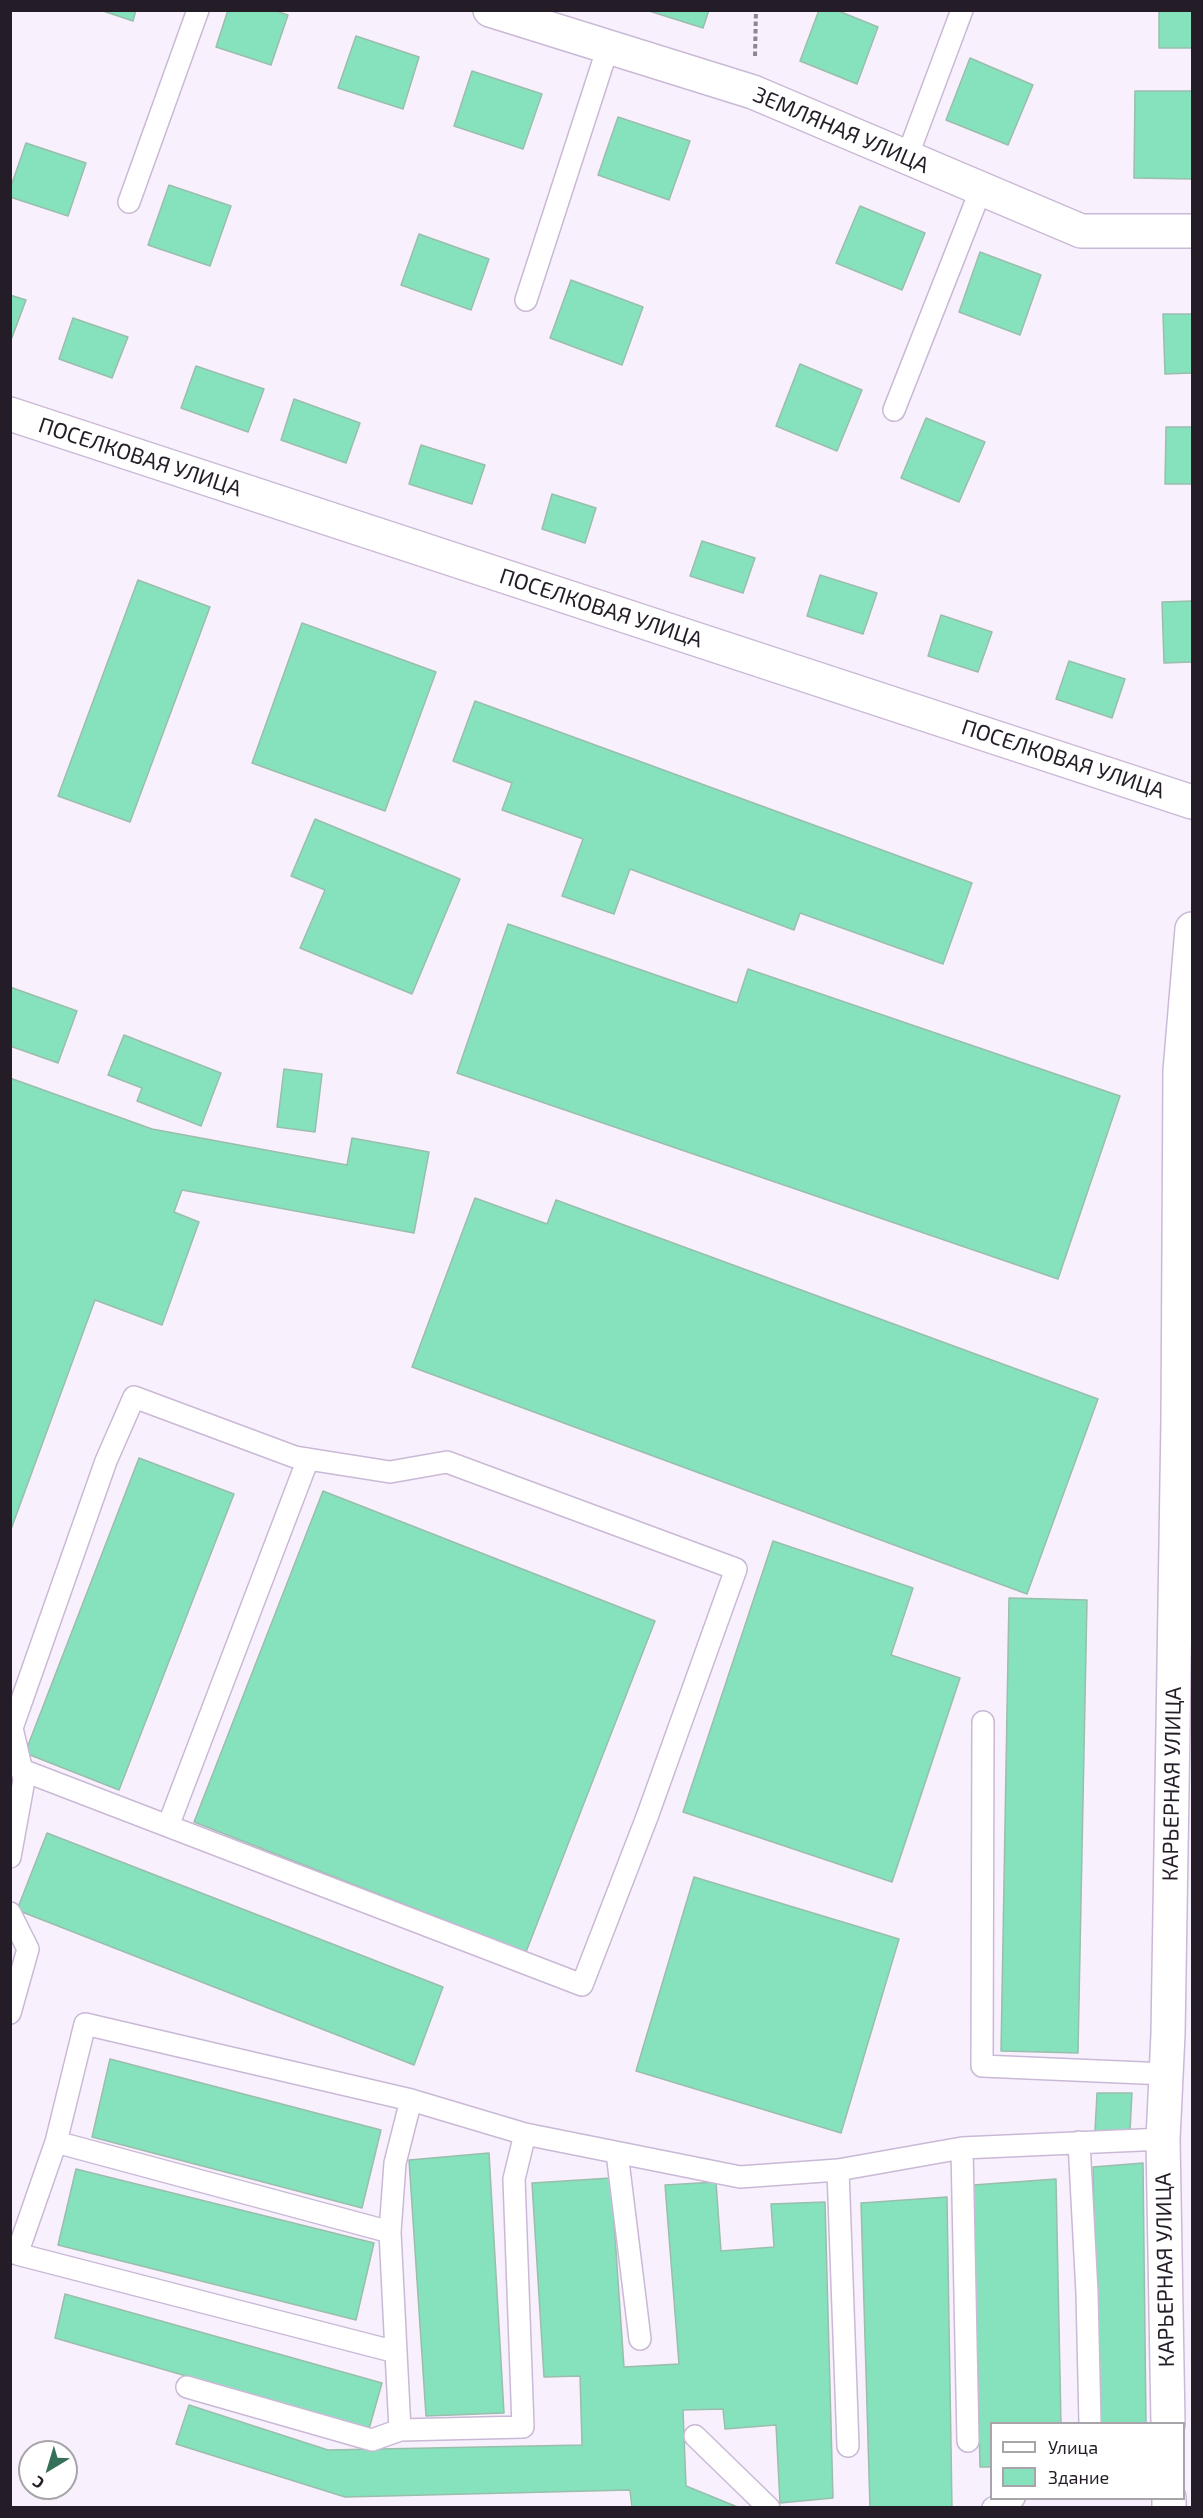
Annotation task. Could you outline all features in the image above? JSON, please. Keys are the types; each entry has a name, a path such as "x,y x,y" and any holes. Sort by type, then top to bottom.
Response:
{"street":[{"name":"ЗЕМЛЯНАЯ УЛИЦА","path":"490,10 753,92 1081,231 1192,231"},
{"name":"ПОСЕЛКОВАЯ УЛИЦА","path":"10,414 1192,802"},
{"name":"КАРЬЕРНАЯ УЛИЦА","path":"1168,2422 1163,2139 1166,2074 1180,2034 1185,1419 1180,1071 1192,929"}],"lane":[{"path":"129,202 198,10"},
{"path":"907,157 962,10"},
{"path":"526,300 608,47"},
{"path":"894,410 981,189"},
{"path":"10,1857 24,1779 21,1770 12,1728 106,1461 134,1397 295,1457 390,1472 447,1462 736,1569 647,1817 582,1985 21,1770"},
{"path":"168,1826 308,1459"},
{"path":"983,1722 982,2066 1166,2074"},
{"path":"10,1913 28,1949 10,2013"},
{"path":"396,2352 17,2254 56,2142 85,2024 411,2100 525,2134 740,2177 838,2170 962,2148 1163,2139"},
{"path":"400,2430 390,2232 395,2163 411,2100"},
{"path":"187,2387 372,2440 400,2430 523,2427 514,2179 525,2134"},
{"path":"56,2142 390,2232"},
{"path":"1079,2142 1088,2293 1090,2422"},
{"path":"962,2148 968,2441"},
{"path":"617,2153 640,2339"},
{"path":"838,2170 848,2446"},
{"path":"695,2436 769,2508"},
{"path":"993,2508 1012,2500"}],"building":[{"path":"100,10 136,10 133,21"},
{"path":"228,10 273,10 288,15 271,65 216,47"},
{"path":"646,10 709,10 703,28"},
{"path":"819,10 836,10 878,27 857,84 800,61"},
{"path":"1159,10 1192,10 1192,48 1159,48"},
{"path":"356,36 419,57 403,109 338,88"},
{"path":"970,58 1033,85 1008,145 946,120"},
{"path":"472,71 542,94 523,149 454,126"},
{"path":"1135,91 1192,91 1192,179 1134,178"},
{"path":"618,117 690,141 669,200 598,175"},
{"path":"26,143 86,163 68,216 10,197 10,189"},
{"path":"169,185 231,206 210,266 148,245"},
{"path":"860,206 925,233 902,290 836,263"},
{"path":"419,234 489,259 471,310 401,285"},
{"path":"980,252 1041,275 1020,335 959,312"},
{"path":"571,280 643,307 622,365 550,338"},
{"path":"10,295 26,300 11,340 10,340"},
{"path":"1163,314 1192,314 1192,373 1165,374"},
{"path":"73,318 128,337 112,378 59,359"},
{"path":"800,364 862,390 837,451 776,426"},
{"path":"196,366 264,389 248,432 181,408"},
{"path":"294,399 360,423 346,463 281,440"},
{"path":"926,418 985,442 959,502 901,478"},
{"path":"1166,427 1192,427 1192,484 1165,484"},
{"path":"421,445 485,465 472,504 409,484"},
{"path":"552,494 596,508 585,543 542,529"},
{"path":"702,541 755,558 743,593 690,576"},
{"path":"820,575 877,593 863,634 807,616"},
{"path":"138,580 210,607 130,822 58,796"},
{"path":"1192,601 1192,662 1164,663 1162,602"},
{"path":"941,615 992,632 978,672 928,656"},
{"path":"302,623 436,672 385,811 252,763"},
{"path":"1069,661 1125,679 1112,718 1056,699"},
{"path":"475,701 972,883 943,964 800,913 794,930 630,869 614,914 562,896 583,839 502,810 512,783 453,761"},
{"path":"315,819 460,879 412,994 300,948 325,890 291,876"},
{"path":"508,924 737,1003 748,969 1120,1096 1058,1279 457,1073"},
{"path":"10,987 77,1011 58,1063 10,1046"},
{"path":"124,1035 221,1073 201,1126 137,1101 142,1088 108,1075"},
{"path":"284,1069 322,1074 315,1132 277,1127"},
{"path":"10,1078 152,1129 347,1165 352,1138 429,1152 414,1233 182,1190 174,1212 199,1222 162,1325 95,1300 10,1532"},
{"path":"475,1198 547,1224 556,1200 1098,1399 1027,1594 412,1367"},
{"path":"139,1458 234,1494 119,1790 25,1753"},
{"path":"323,1491 655,1621 526,1952 194,1822"},
{"path":"773,1541 913,1588 891,1655 960,1678 892,1882 683,1812"},
{"path":"1009,1598 1087,1600 1078,2053 1001,2051"},
{"path":"47,1833 443,1987 414,2065 17,1910"},
{"path":"694,1877 899,1939 841,2133 636,2071"},
{"path":"110,2059 381,2130 362,2208 92,2137"},
{"path":"1097,2093 1132,2093 1130,2131 1095,2131"},
{"path":"489,2153 504,2413 426,2416 409,2160"},
{"path":"1143,2163 1146,2422 1098,2422 1093,2167"},
{"path":"76,2169 374,2243 356,2320 58,2245"},
{"path":"611,2178 624,2367 679,2364 665,2185 716,2182 721,2251 774,2247 771,2204 825,2202 833,2498 780,2503 776,2425 725,2429 723,2409 683,2410 686,2486 740,2508 632,2508 630,2490 345,2497 176,2444 189,2405 328,2450 582,2445 580,2376 544,2377 532,2183"},
{"path":"1056,2179 1061,2422 990,2422 990,2467 980,2467 973,2185"},
{"path":"947,2197 952,2508 870,2508 861,2203"},
{"path":"65,2294 382,2383 369,2429 55,2338"}]}
